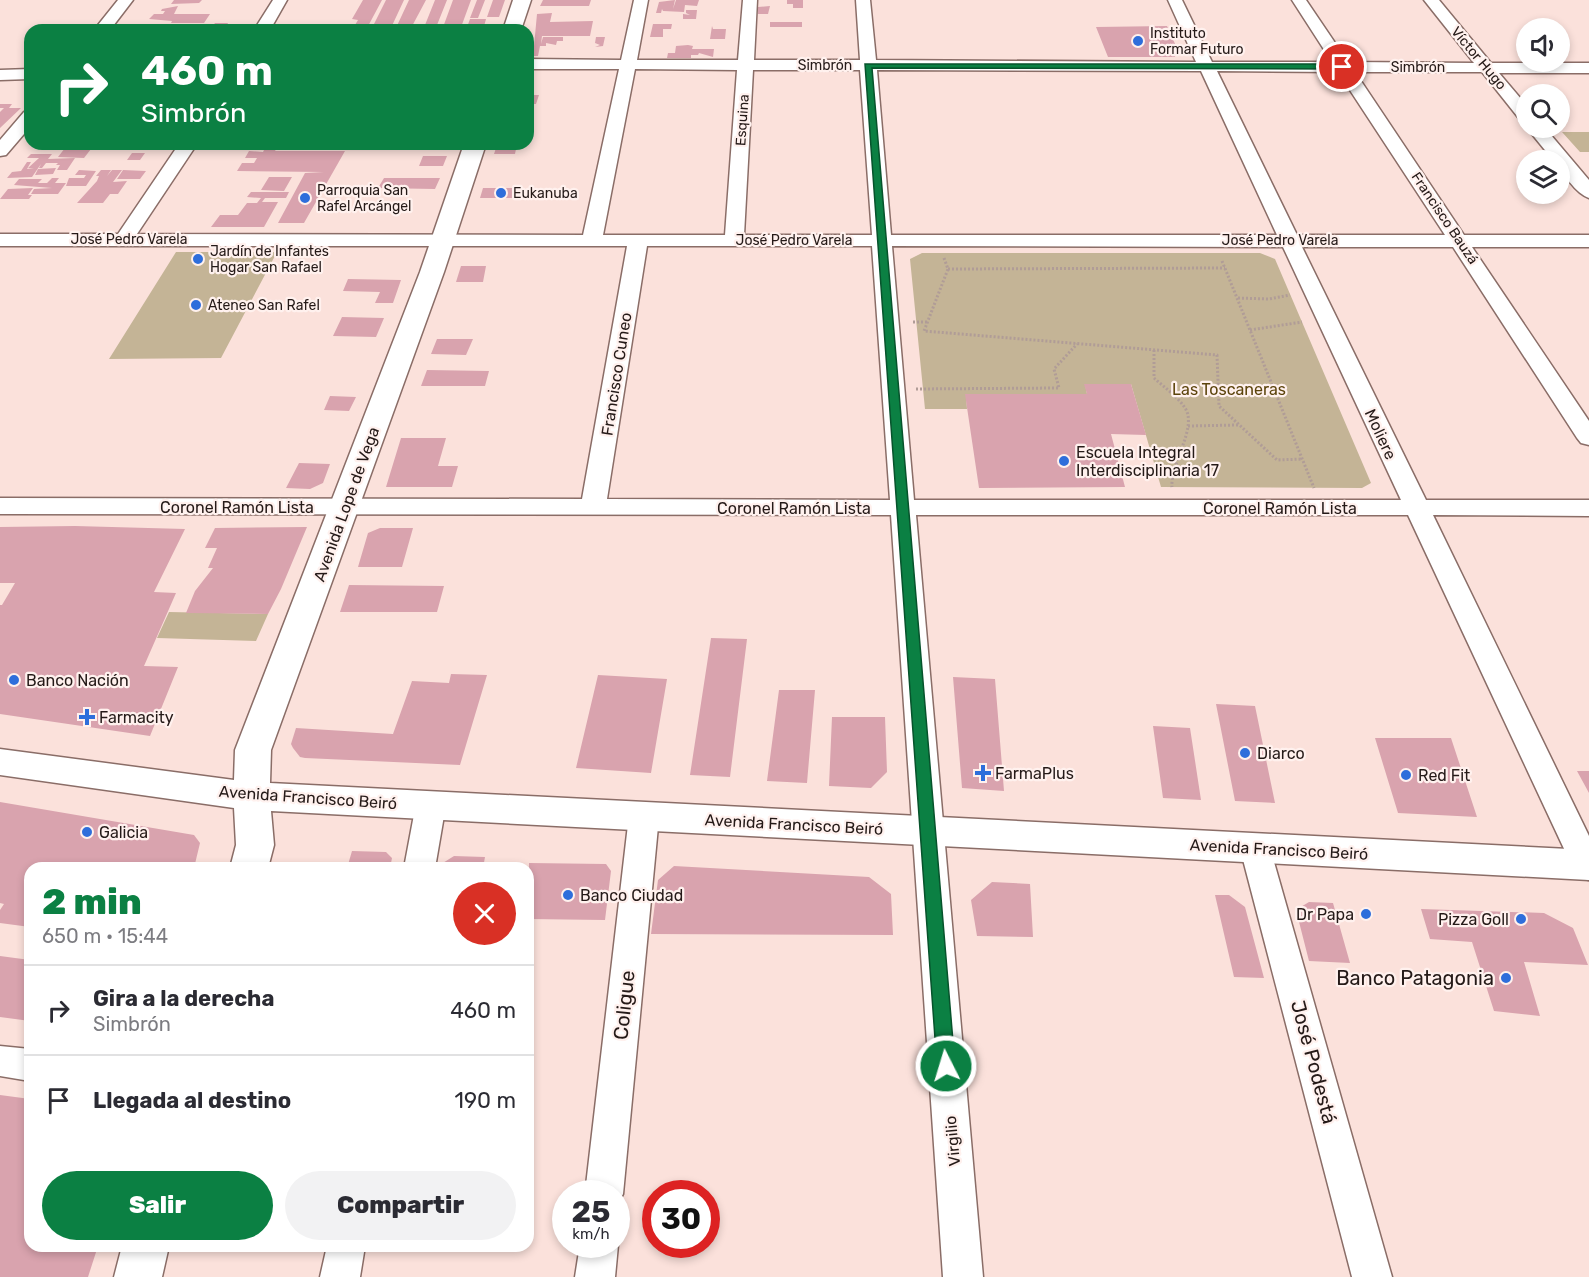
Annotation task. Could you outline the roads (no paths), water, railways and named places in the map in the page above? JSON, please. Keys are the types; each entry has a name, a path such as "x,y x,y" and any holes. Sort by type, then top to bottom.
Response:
{"main road":[{"path":"514,24 522,0"},
{"name":"Avenida Lope de Vega","path":"251,862 255,845 252,796 253,750 443,241 473,150"},
{"name":"Avenida Francisco Beiró","path":"0,762 115,780 252,796 1589,866"},
{"path":"138,1277 144,1252"}],"street":[{"path":"107,24 126,0"},
{"path":"266,24 280,0"},
{"path":"592,240 641,0"},
{"name":"Esquina","path":"734,240 750,0"},
{"name":"Virgilio","path":"863,0 963,1277"},
{"name":"Moliere","path":"1175,0 1589,866"},
{"name":"Francisco Bauzá","path":"1299,0 1589,438"},
{"name":"Víctor Hugo","path":"1431,0 1516,103"},
{"name":"Simbrón","path":"534,64 1589,68"},
{"path":"0,75 24,74"},
{"path":"0,151 24,123"},
{"path":"1544,138 1589,192"},
{"path":"124,239 184,150"},
{"name":"José Pedro Varela","path":"0,240 1589,241"},
{"name":"Francisco Cuneo","path":"594,507 638,240"},
{"name":"Coronel Ramón Lista","path":"0,506 903,509 1589,508"},
{"path":"420,862 431,804"},
{"name":"Coligue","path":"605,1180 644,816"},
{"name":"José Podestá","path":"1255,848 1372,1277"},
{"path":"0,1061 24,1064"},
{"path":"340,1277 345,1252"},
{"path":"595,1277 597,1258"}],"place":[{"name":"Instituto Formar Futuro","path":"1138,41"},
{"name":"Eukanuba","path":"501,193"},
{"name":"Parroquia San Rafel Arcángel","path":"305,198"},
{"name":"Jardín de Infantes Hogar San Rafael","path":"198,259"},
{"name":"Ateneo San Rafel","path":"196,305"},
{"name":"Escuela Integral Interdisciplinaria 17","path":"1064,461"},
{"name":"Banco Nación","path":"14,680"},
{"name":"Farmacity","path":"87,717"},
{"name":"Diarco","path":"1245,753"},
{"name":"FarmaPlus","path":"983,773"},
{"name":"Red Fit","path":"1406,775"},
{"name":"Galicia","path":"87,832"},
{"name":"Banco Ciudad","path":"568,895"},
{"name":"Dr Papa","path":"1366,914"},
{"name":"Pizza Goll","path":"1521,919"},
{"name":"Banco Patagonia","path":"1506,978"}],"park label":[{"name":"Las Toscaneras","path":"1229,389"}]}
